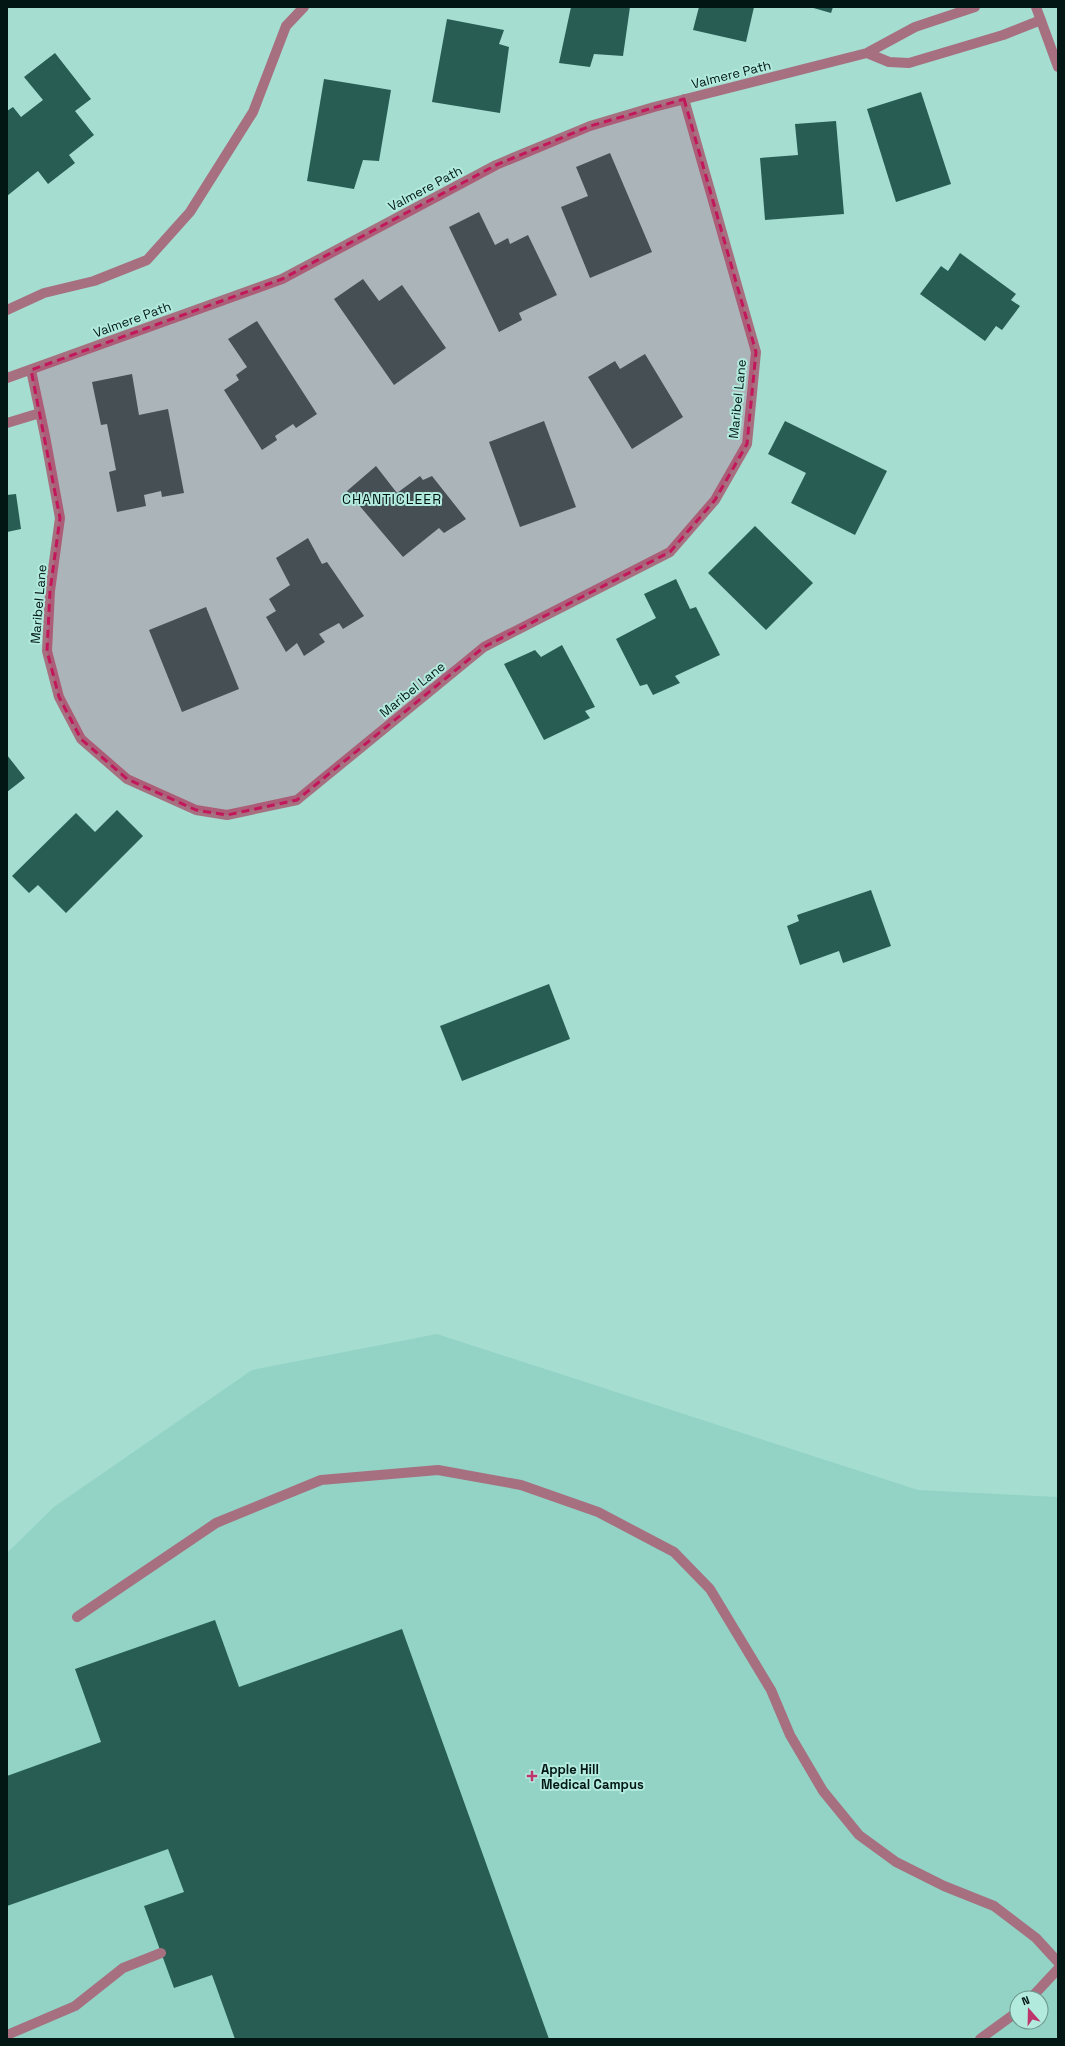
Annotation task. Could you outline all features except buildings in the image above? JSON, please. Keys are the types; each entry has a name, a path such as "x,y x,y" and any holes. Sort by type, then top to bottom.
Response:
{"street":[{"path":"7,310 44,293 94,282 147,260 190,212 254,112 286,26 304,7"},
{"name":"Valmere Path","path":"7,378 282,279 496,165 590,126 867,53 915,27 975,7"},
{"path":"1036,7 1058,66"},
{"path":"867,53 889,62 909,63 1003,35 1041,20"},
{"name":"Maribel Lane","path":"31,370 60,518 50,591 47,651 59,697 81,739 127,779 196,810 227,815 297,800 484,647 670,552 714,500 747,444 756,352 684,100"},
{"path":"7,424 40,413"},
{"path":"77,1617 216,1524 322,1480 438,1470 521,1485 590,1509 674,1552 710,1589 771,1690 790,1735 823,1791 859,1835 896,1862 944,1886 994,1906 1036,1938 1058,1962"},
{"path":"7,2035 75,2006 123,1968 161,1953"},
{"path":"1038,1990 1058,1969"},
{"path":"980,2039 1009,2018"}],"highlighted area":[{"path":"684,99 756,352 747,444 715,500 670,552 484,647 297,800 227,815 196,810 127,779 81,739 59,697 47,651 50,591 60,518 31,370 282,279 496,165 590,126"}],"shaded area":[{"name":"Apple Hill Medical Campus","path":"437,1334 918,1490 1058,1497 1058,2039 7,2039 7,1553 54,1507 252,1370"}],"place":[{"name":"Apple Hill Medical Campus","path":"532,1776"}],"district":[{"name":"CHANTICLEER","path":"392,499"}]}
